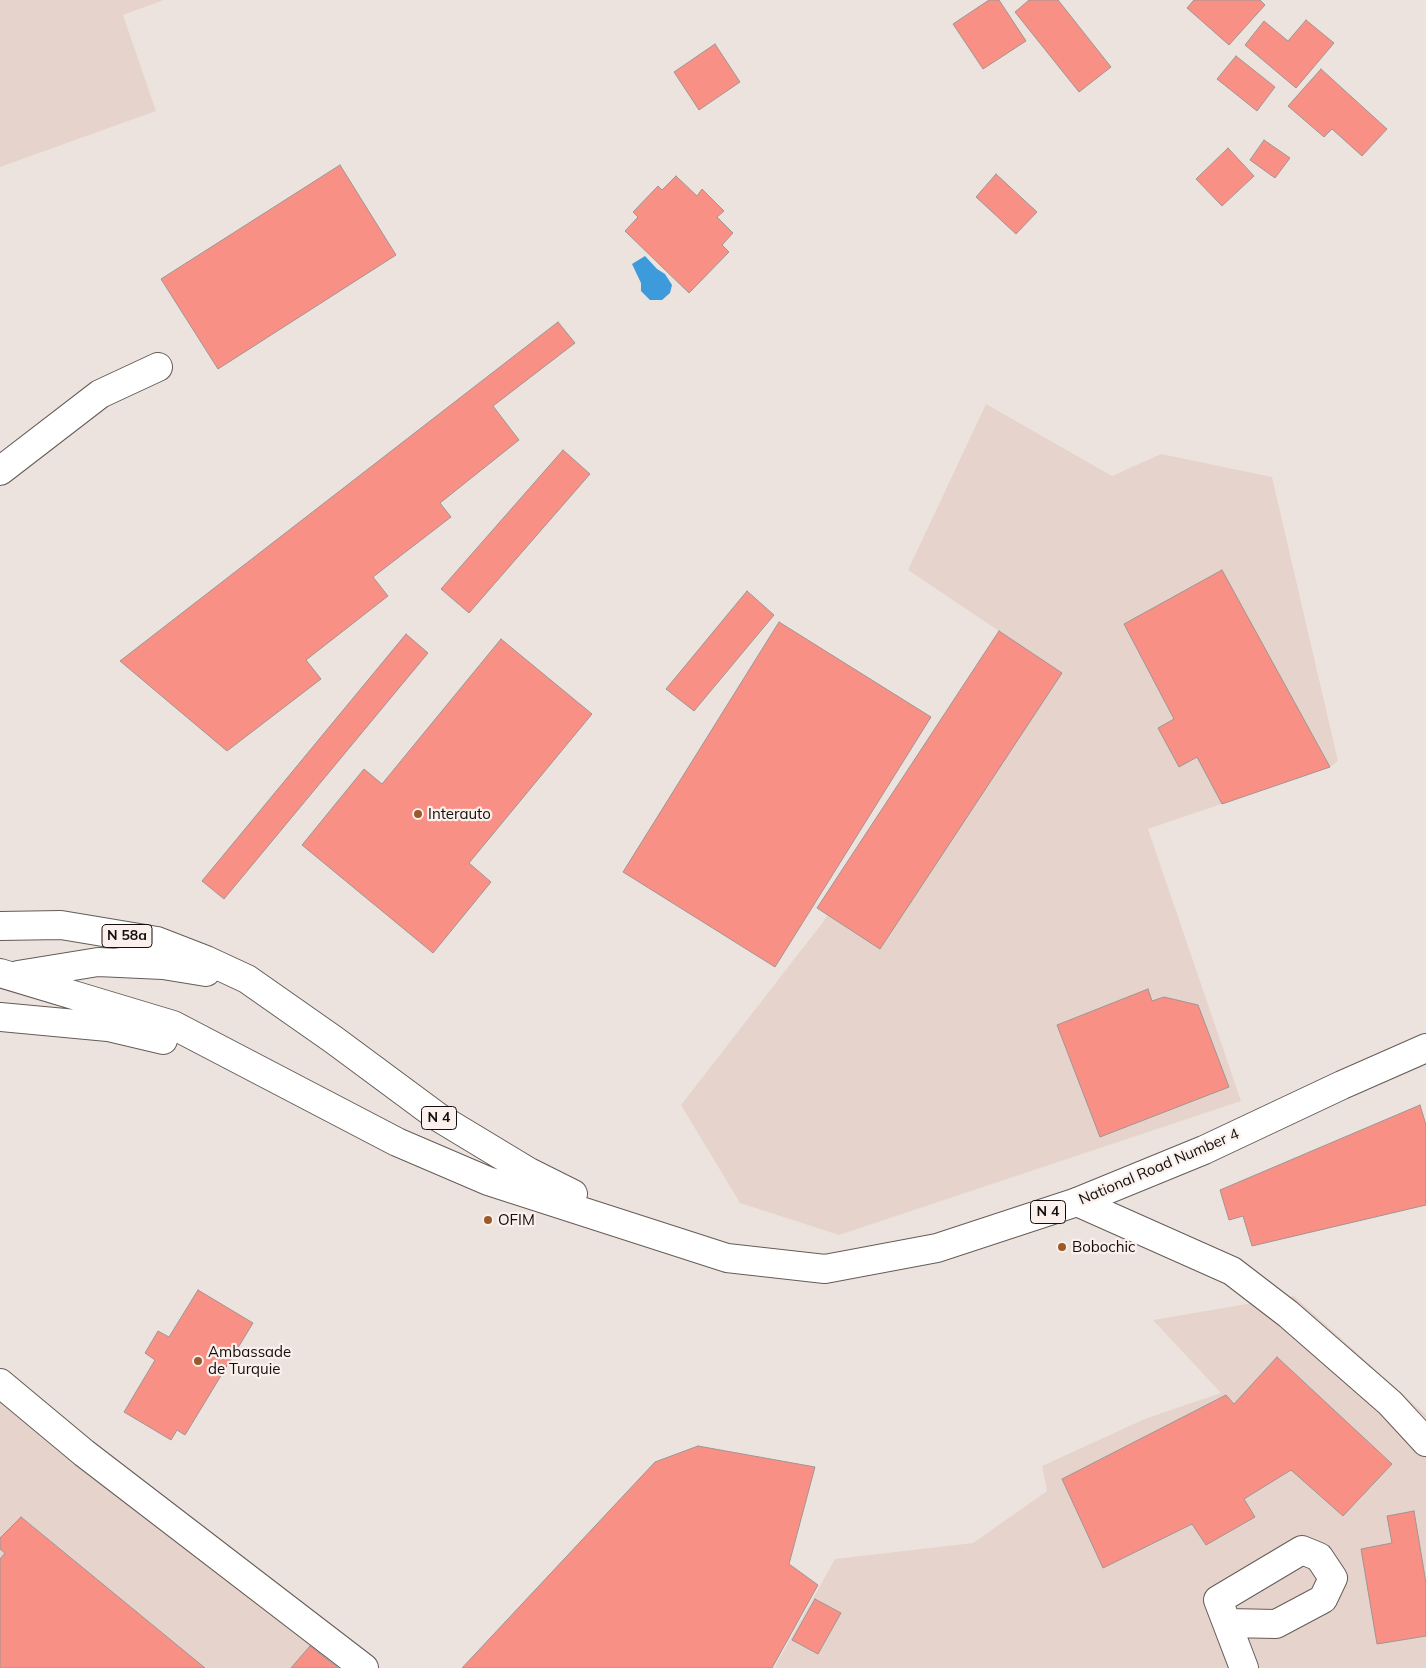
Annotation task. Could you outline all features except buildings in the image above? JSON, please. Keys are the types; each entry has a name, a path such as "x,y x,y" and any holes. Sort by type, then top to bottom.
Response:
{"main road":[{"path":"0,471 100,394 158,368"},
{"name":"N 58a","path":"0,926 62,926 157,941 206,960 246,979"},
{"name":"N 4","path":"3,976 98,962 162,965 246,979 334,1040 438,1117 529,1172 648,1232"},
{"path":"3,976 173,1025 236,1057"},
{"name":"N 4","path":"0,1017 108,1027 236,1057 406,1146 488,1180 648,1232"},
{"name":"National Road Number 4","path":"648,1232 727,1258 825,1269 937,1248 1077,1202 1204,1150 1426,1048"},
{"path":"1077,1202 1232,1271 1288,1314 1390,1403 1426,1442"},
{"path":"0,1383 84,1453 364,1668"},
{"path":"1228,1623 1244,1668"}],"shaded area":[{"path":"0,0 164,0 123,15 156,111 0,167"},
{"path":"986,404 1112,476 1161,454 1272,477 1338,761 1330,767 1148,829 1241,1101 839,1235 740,1203 681,1105 823,922 999,631 908,570"},
{"path":"1294,1296 1426,1415 1426,1668 774,1668 835,1559 973,1543 1047,1491 1042,1466 1147,1418 1221,1393 1153,1320"},
{"path":"0,1402 60,1453 340,1668 0,1668"}],"water":[{"path":"645,256 657,269 665,274 672,285 670,293 662,300 650,300 641,291 641,283 632,264"}],"place":[{"name":"Interauto","path":"418,814"},
{"name":"OFIM","path":"488,1220"},
{"name":"Bobochic","path":"1062,1247"},
{"name":"Ambassade de Turquie","path":"198,1361"}]}
